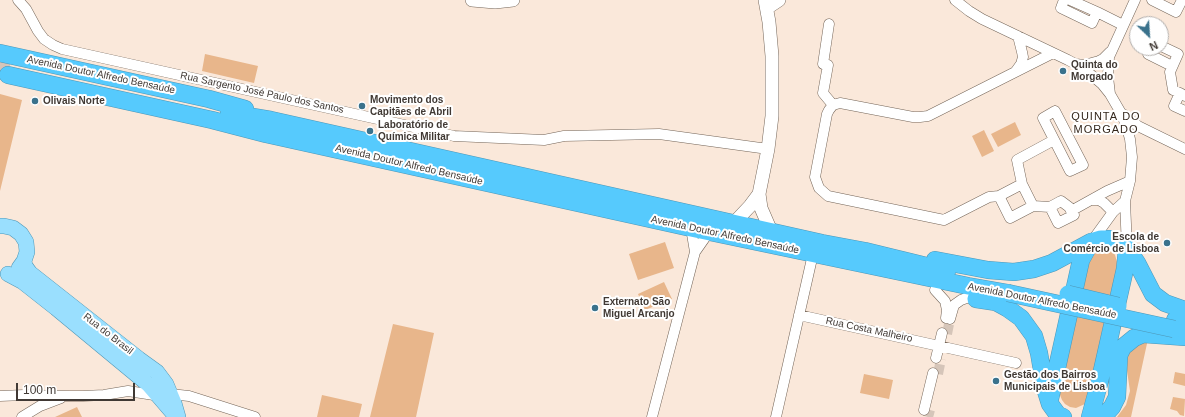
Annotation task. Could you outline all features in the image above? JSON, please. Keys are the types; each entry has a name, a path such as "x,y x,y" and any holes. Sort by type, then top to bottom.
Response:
{"highway":[{"name":"Avenida Doutor Alfredo Bensaúde","path":"4,69 212,120 268,127 734,223 966,275 1009,288 1182,325"},
{"name":"Avenida Doutor Alfredo Bensaúde","path":"4,69 208,99 247,110 268,127 691,228 968,286 1009,288"},
{"path":"865,252 902,255 988,270 1014,272 1034,269 1052,263 1091,242 1101,239 1110,239 1120,242 1127,248 1153,294 1165,303 1182,325 1143,334 1134,338 1123,347 1119,355 1117,397 1112,407 1103,417"},
{"path":"1049,410 1081,260 1091,242"},
{"path":"1090,417 1099,384 1124,270 1127,248"},
{"path":"894,271 920,285 935,290 996,302 1021,318 1034,336 1039,353 1049,410"},
{"path":"1049,410 1063,417"}],"main road":[{"path":"0,226 13,228 21,234 26,242 27,252 24,261 18,269 4,274"},
{"name":"Rua do Brasil","path":"24,261 25,266 30,273 143,383"},
{"name":"Rua do Brasil","path":"4,274 23,282 50,303 143,383"},
{"name":"Rua do Brasil","path":"143,383 157,372 162,377 166,396 174,403 177,417"}],"street":[{"name":"Rua Sargento José Paulo dos Santos","path":"18,0 26,9 44,39 62,49 454,136 544,140 564,136 658,134 768,149"},
{"path":"472,0 495,2 513,0"},
{"path":"771,231 761,208 759,194 768,149 772,116 772,56 766,4 779,0"},
{"path":"955,0 975,15 1076,64 1093,75 1110,94 1121,113 1130,139 1132,157 1130,181 1125,201 1127,248"},
{"path":"1064,0 1061,8 1092,23 1097,12"},
{"path":"1070,0 1123,25"},
{"path":"1076,64 1103,60 1110,52 1135,0"},
{"path":"1152,0 1176,12 1182,0"},
{"path":"829,24 823,64 828,65 823,93 834,105"},
{"path":"1014,73 1021,64 1023,57 1018,36"},
{"path":"1169,50 1178,54 1170,72 1173,90 1183,94 1174,106 1185,111"},
{"path":"1022,184 998,196 989,197 944,220 828,196 818,188 815,177 827,114 829,110 837,103 844,103 913,117 923,117 933,114 1053,52"},
{"path":"1110,52 1108,68 1110,94"},
{"path":"1152,56 1172,66"},
{"path":"1055,111 1083,165 1070,172 1054,140 1043,118 1055,111"},
{"path":"1121,113 1138,126 1185,149"},
{"path":"1033,206 1022,184 1017,160 1054,140"},
{"path":"1071,211 1130,181"},
{"path":"734,223 759,194"},
{"path":"998,196 1010,218 1033,206 1050,207 1061,201 1069,206 1074,215 1058,223 1050,207"},
{"path":"1092,200 1099,200 1113,212"},
{"path":"1091,242 1113,212 1125,201"},
{"path":"691,228 696,252"},
{"path":"652,417 696,252 709,232"},
{"path":"776,417 813,254"},
{"path":"935,290 945,301 948,318 954,305 969,297"},
{"name":"Rua Costa Malheiro","path":"799,315 1016,363"},
{"path":"939,358 944,333"},
{"path":"927,410 935,374"},
{"path":"0,396 104,395 143,383 154,395 189,396 256,417"},
{"path":"24,395 29,404 25,415"},
{"path":"25,415 49,402 69,396"}],"shaded area":[{"path":"205,54 258,66 254,83 202,71"},
{"path":"0,94 22,100 0,191"},
{"path":"1015,122 1021,135 998,147 991,134"},
{"path":"984,130 994,151 982,157 972,136"},
{"path":"665,242 674,268 638,280 629,254"},
{"path":"1105,249 1112,251 1118,265 1088,400 1085,404 1076,408 1070,407 1062,400 1060,389 1089,260 1097,251"},
{"path":"664,282 672,299 645,310 638,294"},
{"path":"393,324 434,333 416,417 370,417"},
{"path":"1148,339 1131,417 1117,417 1126,405 1130,391 1126,357 1131,348"},
{"path":"1175,372 1185,374 1185,386 1173,383"},
{"path":"864,374 893,380 889,399 860,393"},
{"path":"322,395 362,404 359,417 317,417"},
{"path":"1173,397 1185,399 1184,416 1180,415 1177,411 1170,409"},
{"path":"77,407 82,417 55,417"}],"tunnel":[{"path":"0,63 10,65"},
{"path":"947,334 950,319"},
{"path":"938,374 941,359"},
{"path":"928,417 930,410"}],"place":[{"name":"Quinta do Morgado","path":"1063,71"},
{"name":"Olivais Norte","path":"35,101"},
{"name":"Movimento dos Capitães de Abril","path":"362,106"},
{"name":"Laboratório de Química Militar","path":"370,131"},
{"name":"Escola de Comércio de Lisboa","path":"1167,243"},
{"name":"Externato São Miguel Arcanjo","path":"595,308"},
{"name":"Gestão dos Bairros Municipais de Lisboa","path":"996,381"}],"district":[{"name":"QUINTA DO MORGADO","path":"1106,123"}]}
